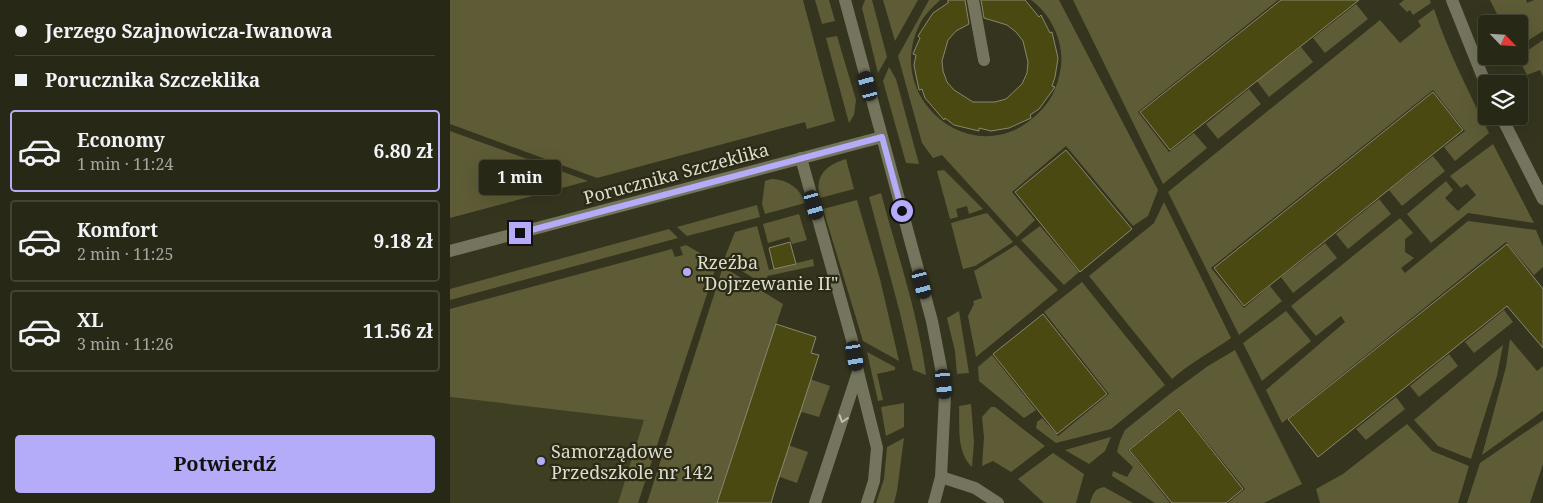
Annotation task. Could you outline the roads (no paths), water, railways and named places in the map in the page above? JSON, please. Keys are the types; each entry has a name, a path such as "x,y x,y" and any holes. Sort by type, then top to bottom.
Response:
{"street":[{"path":"845,0 932,321 942,372 945,396 941,477 934,503"},
{"path":"973,0 984,60"},
{"path":"1452,0 1482,75"},
{"path":"1506,125 1543,199"},
{"name":"Porucznika Szczeklika","path":"450,251 882,137"},
{"path":"801,158 852,340 877,448 874,481 866,503"},
{"path":"815,503 858,372"},
{"path":"941,477 975,488 998,503"}],"place":[{"name":"Rzeźba \"Dojrzewanie II\"","path":"687,272"},
{"name":"Samorządowe Przedszkole nr 142","path":"541,461"}]}
